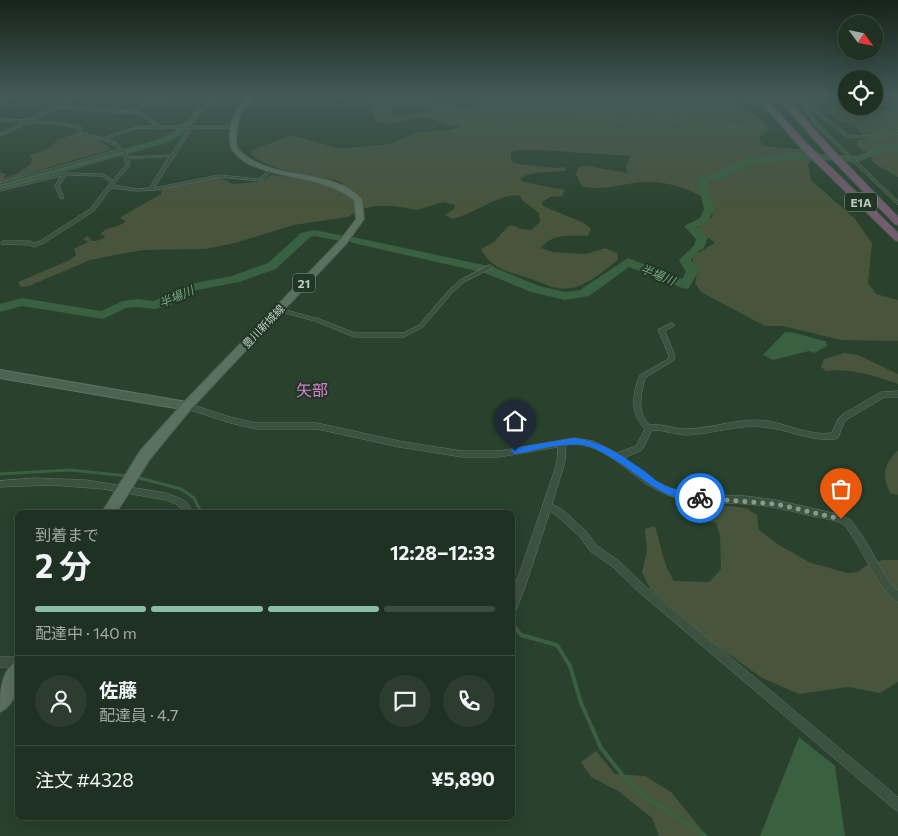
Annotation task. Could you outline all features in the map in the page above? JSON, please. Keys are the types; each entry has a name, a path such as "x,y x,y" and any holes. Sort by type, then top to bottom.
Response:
{"highway":[{"name":"E1A","path":"793,134 898,238"},
{"name":"E1A","path":"814,134 898,222"}],"main road":[{"name":"豊川新城線","path":"110,510 145,455 187,406 356,226 361,217 362,208 350,193 336,184 271,170 247,160 236,151 231,142 233,134"},
{"path":"0,703 15,676"}],"street":[{"path":"3,243 30,243 34,245 42,242 92,210 128,165 125,153 106,138 84,134"},
{"path":"106,138 118,134"},
{"path":"151,189 186,134"},
{"path":"826,134 898,204"},
{"path":"846,134 848,136 872,137 891,134"},
{"path":"0,184 125,153 172,156"},
{"path":"0,190 65,174 103,175 111,184 137,190 151,189 212,176 260,180 271,170"},
{"path":"62,198 56,186 65,174"},
{"path":"279,310 317,320 354,335 404,335 420,326 462,281 488,269"},
{"path":"649,428 641,422 637,414 636,399 642,377 671,360 672,356 661,330 672,325"},
{"path":"0,374 187,406 256,426 317,426 399,444 462,454 499,454 574,441 590,443 618,457 650,482 690,498 745,500 776,504 847,522 862,543 886,585 898,597"},
{"path":"618,457 639,448 649,428 654,426 680,432 693,432 740,424 765,424 816,436 830,437 834,436 841,421 846,416 884,394 898,394"},
{"path":"515,599 548,506 559,467 563,448 562,443"},
{"path":"0,484 32,481 67,481 124,488 165,496 180,503 187,510"},
{"path":"548,506 560,513 583,534 593,548 616,564 642,589 898,804"},
{"path":"0,662 15,662"}],"shaded area":[{"path":"75,134 99,141 110,150 0,183 0,172 6,174 3,178 14,175 31,164 32,159 29,156 49,148 59,139"},
{"path":"414,134 763,134 760,136 760,141 764,146 816,151 827,158 826,160 812,161 808,164 811,180 855,219 872,243 868,283 876,294 898,300 898,341 841,340 782,326 765,326 701,292 695,283 697,273 692,264 694,255 715,243 696,228 712,217 713,208 711,202 695,193 671,184 644,182 605,188 590,188 582,186 576,175 578,168 586,166 628,173 626,166 631,156 540,150 516,150 511,152 511,161 517,164 555,168 564,167 567,170 531,174 520,179 524,182 565,190 562,196 550,197 542,202 543,206 584,223 591,229 588,236 556,238 545,243 541,248 553,252 586,254 605,248 617,253 618,260 603,272 576,287 558,288 509,272 490,262 485,256 481,249 494,242 507,227 512,225 521,229 531,230 540,222 539,213 523,201 520,196 513,195 452,219 445,215 454,209 455,205 443,202 417,210 394,206 374,206 357,211 348,217 294,225 235,243 206,249 144,250 120,254 90,260 29,286 21,287 18,282 70,260 76,255 74,249 88,242 83,239 87,236 91,241 104,238 105,236 100,234 103,231 126,221 119,218 161,194 161,190 167,188 214,177 233,184 259,182 271,175 295,178 336,188 343,184 336,180 268,165 251,154 253,150 289,136 337,148 389,144"},
{"path":"862,134 898,134 898,177 875,164 871,160 873,157 868,152 861,150 857,144 859,140 868,139 867,136"},
{"path":"785,332 826,341 827,346 814,353 809,351 773,360 763,355"},
{"path":"844,353 858,355 898,374 898,384 854,372 826,371 821,367 824,359"},
{"path":"897,451 898,495 890,493 885,476 889,461"},
{"path":"693,502 746,508 757,515 759,530 779,545 811,563 848,573 858,572 865,566 883,560 898,560 898,682 880,693 848,687 799,694 762,678 712,642 650,589 642,572 647,551 645,529 655,526 665,562 674,581 709,582 721,569 720,536 716,523 688,515 681,511"},
{"path":"799,737 835,766 845,836 760,836"},
{"path":"596,751 615,774 645,776 671,792 707,836 659,836 652,818 618,791 591,777 581,762"}],"waterway":[{"path":"0,187 163,141 175,134"},
{"name":"半場川","path":"719,175 747,161 799,156 858,159 888,148 898,147"},
{"name":"半場川","path":"699,247 702,238 689,226 704,220 709,209 702,179 717,177"},
{"name":"半場川","path":"0,308 22,302 103,315 123,305 137,303 155,305 165,302 179,292 189,288 235,279 272,266 305,235 314,233 341,238"},
{"name":"半場川","path":"353,240 489,270 535,289 565,296 584,293 591,288"},
{"name":"半場川","path":"595,285 628,262 685,285 692,272 685,260 695,249"},
{"path":"0,474 70,470 128,476"},
{"path":"136,477 181,489 194,498 200,510"},
{"path":"515,627 521,635 557,645 570,666 581,703 601,748 624,777 647,798 705,836"}],"way so far":[{"path":"700,498 745,500 776,504 841,519"}],"district":[{"name":"矢部","path":"312,389"}],"route":[{"path":"515,451 574,441 590,443 618,457 650,482 661,488 690,498 700,498"}]}
